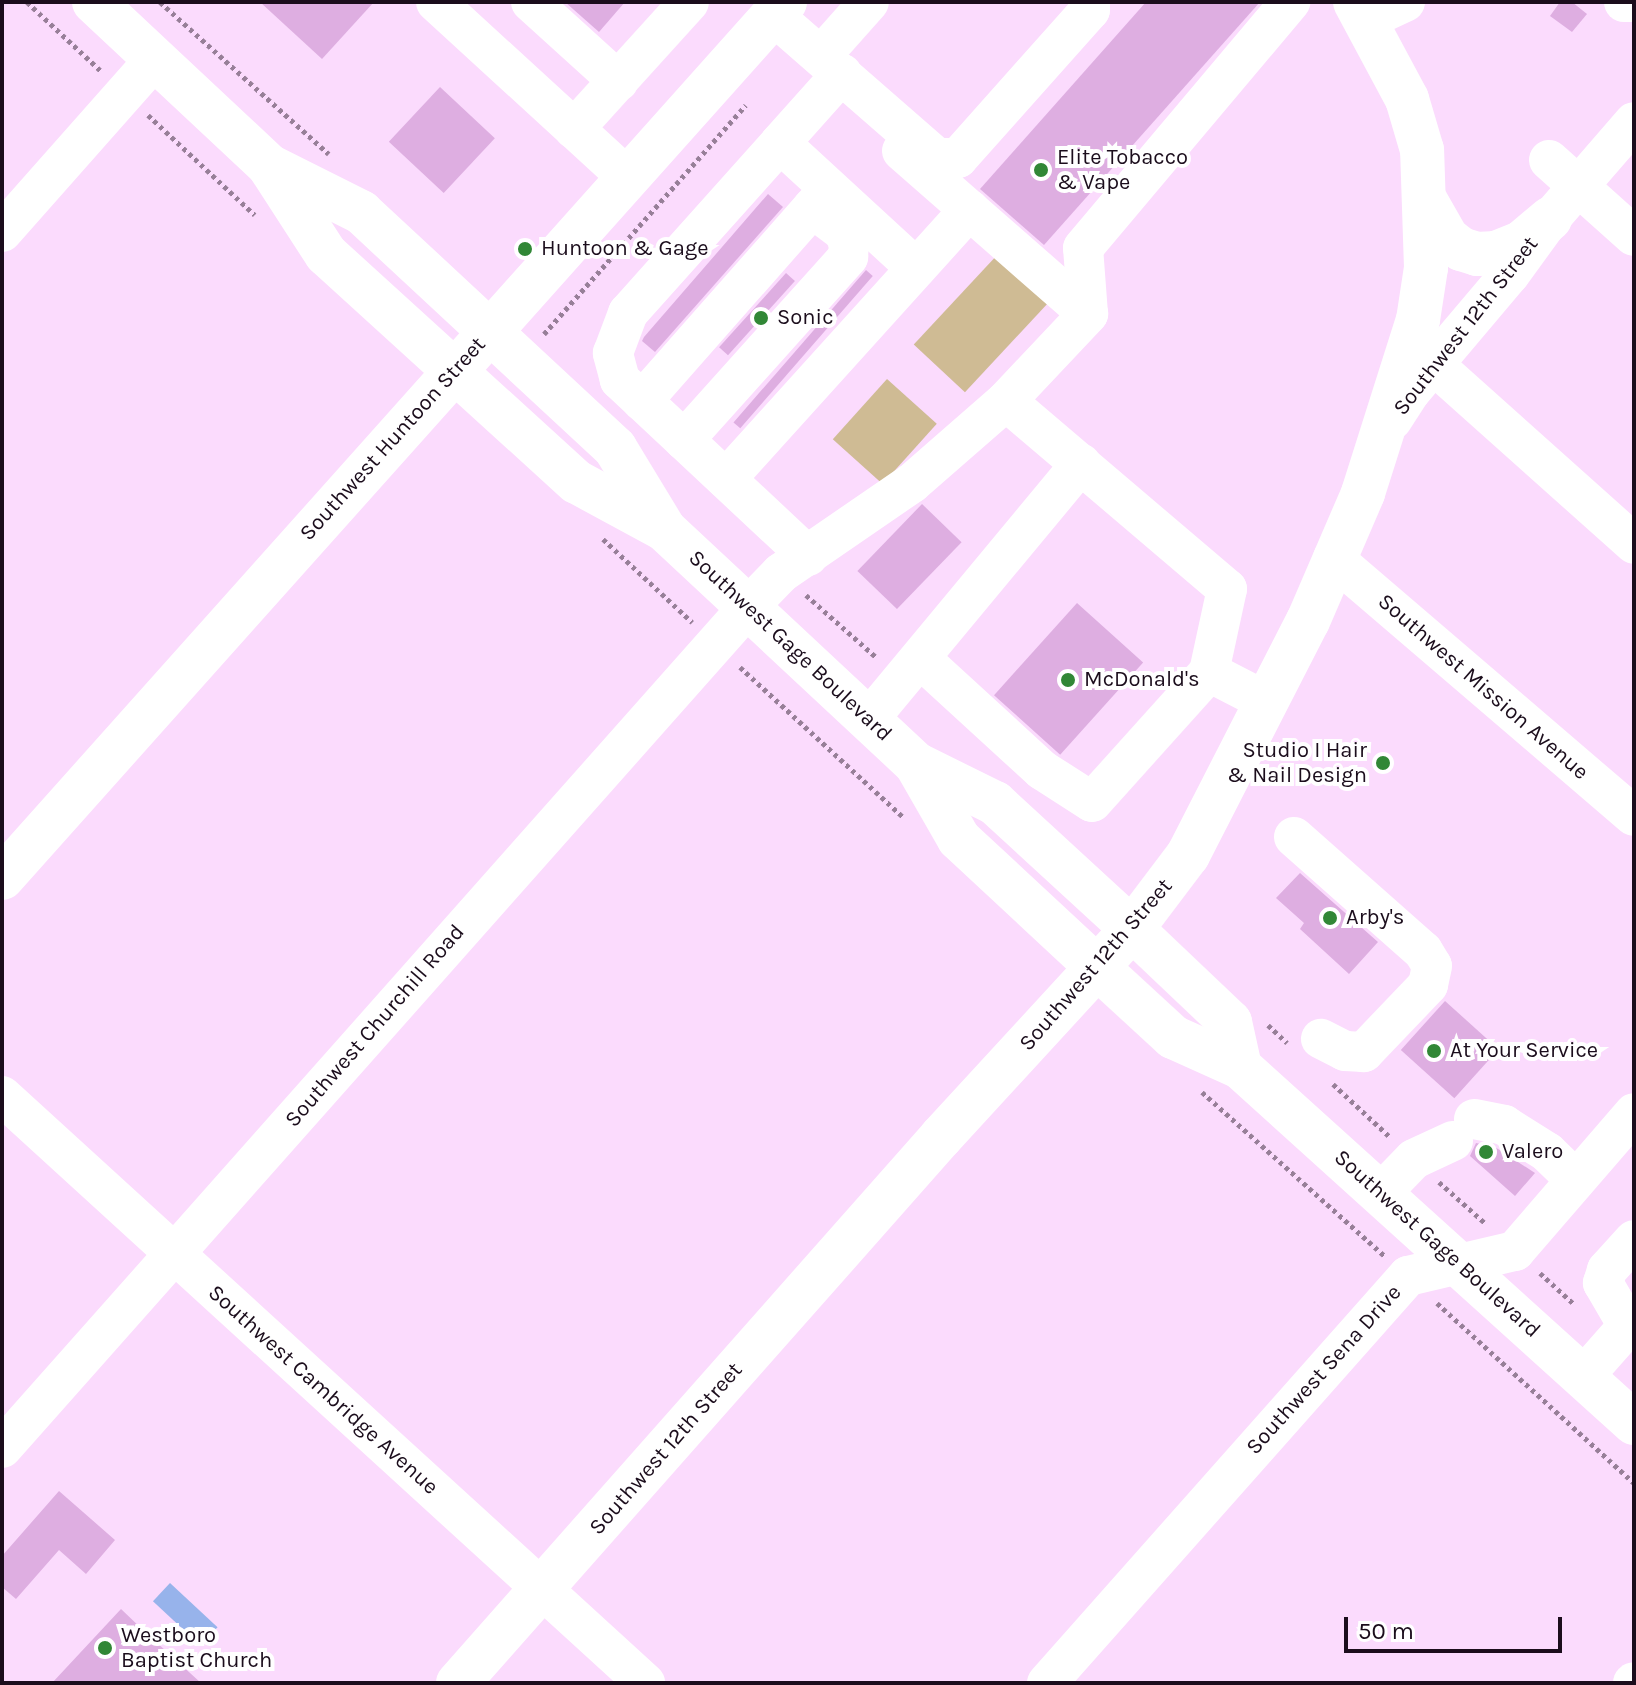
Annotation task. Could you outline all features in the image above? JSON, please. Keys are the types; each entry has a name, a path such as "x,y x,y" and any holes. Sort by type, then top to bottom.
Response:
{"main road":[{"name":"Southwest Gage Boulevard","path":"94,2 269,166 326,254 577,482 664,529 916,764 959,839 1098,968 1173,1037 1240,1067 1583,1377 1632,1417"},
{"name":"Southwest Huntoon Street","path":"2,878 779,8"},
{"path":"1361,11 1407,99 1422,150 1426,201 1426,268 1418,320 1382,436"},
{"name":"Southwest Gage Boulevard","path":"269,166 361,212 615,448 664,529"},
{"path":"1426,201 1447,238 1461,249 1477,254 1496,253 1521,243 1550,219"},
{"name":"Southwest 12th Street","path":"458,1683 930,1149 1098,968 1188,855 1308,621 1363,493 1382,436"},
{"name":"Southwest Gage Boulevard","path":"916,764 995,803 1132,929 1230,1022 1240,1067"}],"street":[{"path":"436,2 627,177"},
{"path":"531,2 618,81"},
{"path":"574,129 689,2"},
{"path":"808,556 620,380 613,353 628,313 780,143 831,73 869,2"},
{"path":"831,73 937,158 958,158 1090,10 1090,2"},
{"path":"1088,314 1083,248 1290,2"},
{"path":"1361,11 1405,2"},
{"path":"1624,2 1633,2"},
{"path":"779,8 831,73 969,210 1088,314"},
{"path":"2,232 155,59"},
{"name":"Southwest 12th Street","path":"1382,436 1433,364 1510,274 1550,219 1634,122"},
{"path":"684,440 848,257 849,244 844,232 780,143"},
{"path":"1549,160 1634,236"},
{"path":"821,198 916,268"},
{"path":"642,401 821,198"},
{"path":"726,479 969,210"},
{"name":"Southwest Churchill Road","path":"2,1448 714,642 781,573 912,483 1006,401 1088,314"},
{"path":"1433,364 1634,544"},
{"path":"922,660 1042,770 1092,802 1209,672 1227,589 1006,401"},
{"path":"869,719 922,660 1081,464"},
{"name":"Southwest Mission Avenue","path":"1333,558 1634,816"},
{"path":"1209,672 1267,702"},
{"path":"1294,837 1423,951 1432,966 1428,985 1379,1040 1364,1052 1306,1043"},
{"name":"Southwest Cambridge Avenue","path":"2,1096 645,1683"},
{"path":"1515,1251 1634,1113"},
{"path":"1381,1193 1414,1159 1464,1130 1504,1125 1547,1152 1576,1180"},
{"path":"1583,1377 1626,1333 1603,1283 1607,1270 1634,1240"},
{"name":"Southwest Sena Drive","path":"1047,1683 1408,1276 1462,1266 1515,1251"}],"path":[{"path":"27,2 263,223"},
{"path":"520,360 751,98"},
{"path":"600,537 914,827"},
{"path":"1259,1017 1306,1043"},
{"path":"1325,1077 1515,1251 1626,1333"},
{"path":"1199,1089 1634,1483"}],"shaded area":[{"path":"999,253 1050,301 965,392 914,344"},
{"path":"887,379 937,424 883,484 833,439"}],"water":[{"path":"170,1583 218,1627 200,1646 153,1601"}],"building":[{"path":"260,2 374,2 322,59"},
{"path":"565,2 625,2 599,32"},
{"path":"1146,2 1260,2 1044,245 980,189"},
{"path":"1560,2 1572,2 1587,14 1572,32 1550,16"},
{"path":"440,87 495,138 444,193 389,142"},
{"path":"768,194 783,207 655,352 642,341 644,337"},
{"path":"866,270 873,276 740,428 733,422"},
{"path":"786,273 795,281 728,355 719,347"},
{"path":"922,504 962,542 897,609 857,571"},
{"name":"McDonald's","path":"1077,603 1143,663 1060,755 994,695"},
{"name":"Arby's","path":"1300,873 1378,942 1349,974 1300,929 1304,923 1276,898"},
{"path":"1445,1001 1499,1049 1454,1098 1401,1050"},
{"path":"1476,1143 1495,1147 1535,1173 1515,1196 1470,1156"},
{"path":"59,1491 115,1540 86,1574 59,1550 16,1599 2,1587 2,1556"},
{"name":"Westboro Baptist Church","path":"121,1609 143,1630 201,1683 52,1683"}],"place":[{"name":"Elite Tobacco & Vape","path":"1041,170"},
{"name":"Huntoon & Gage","path":"525,249"},
{"name":"Sonic","path":"761,318"},
{"name":"McDonald's","path":"1068,680"},
{"name":"Studio I Hair & Nail Design","path":"1383,763"},
{"name":"Arby's","path":"1330,918"},
{"name":"At Your Service","path":"1434,1051"},
{"name":"Valero","path":"1486,1152"},
{"name":"Westboro Baptist Church","path":"105,1648"}]}
